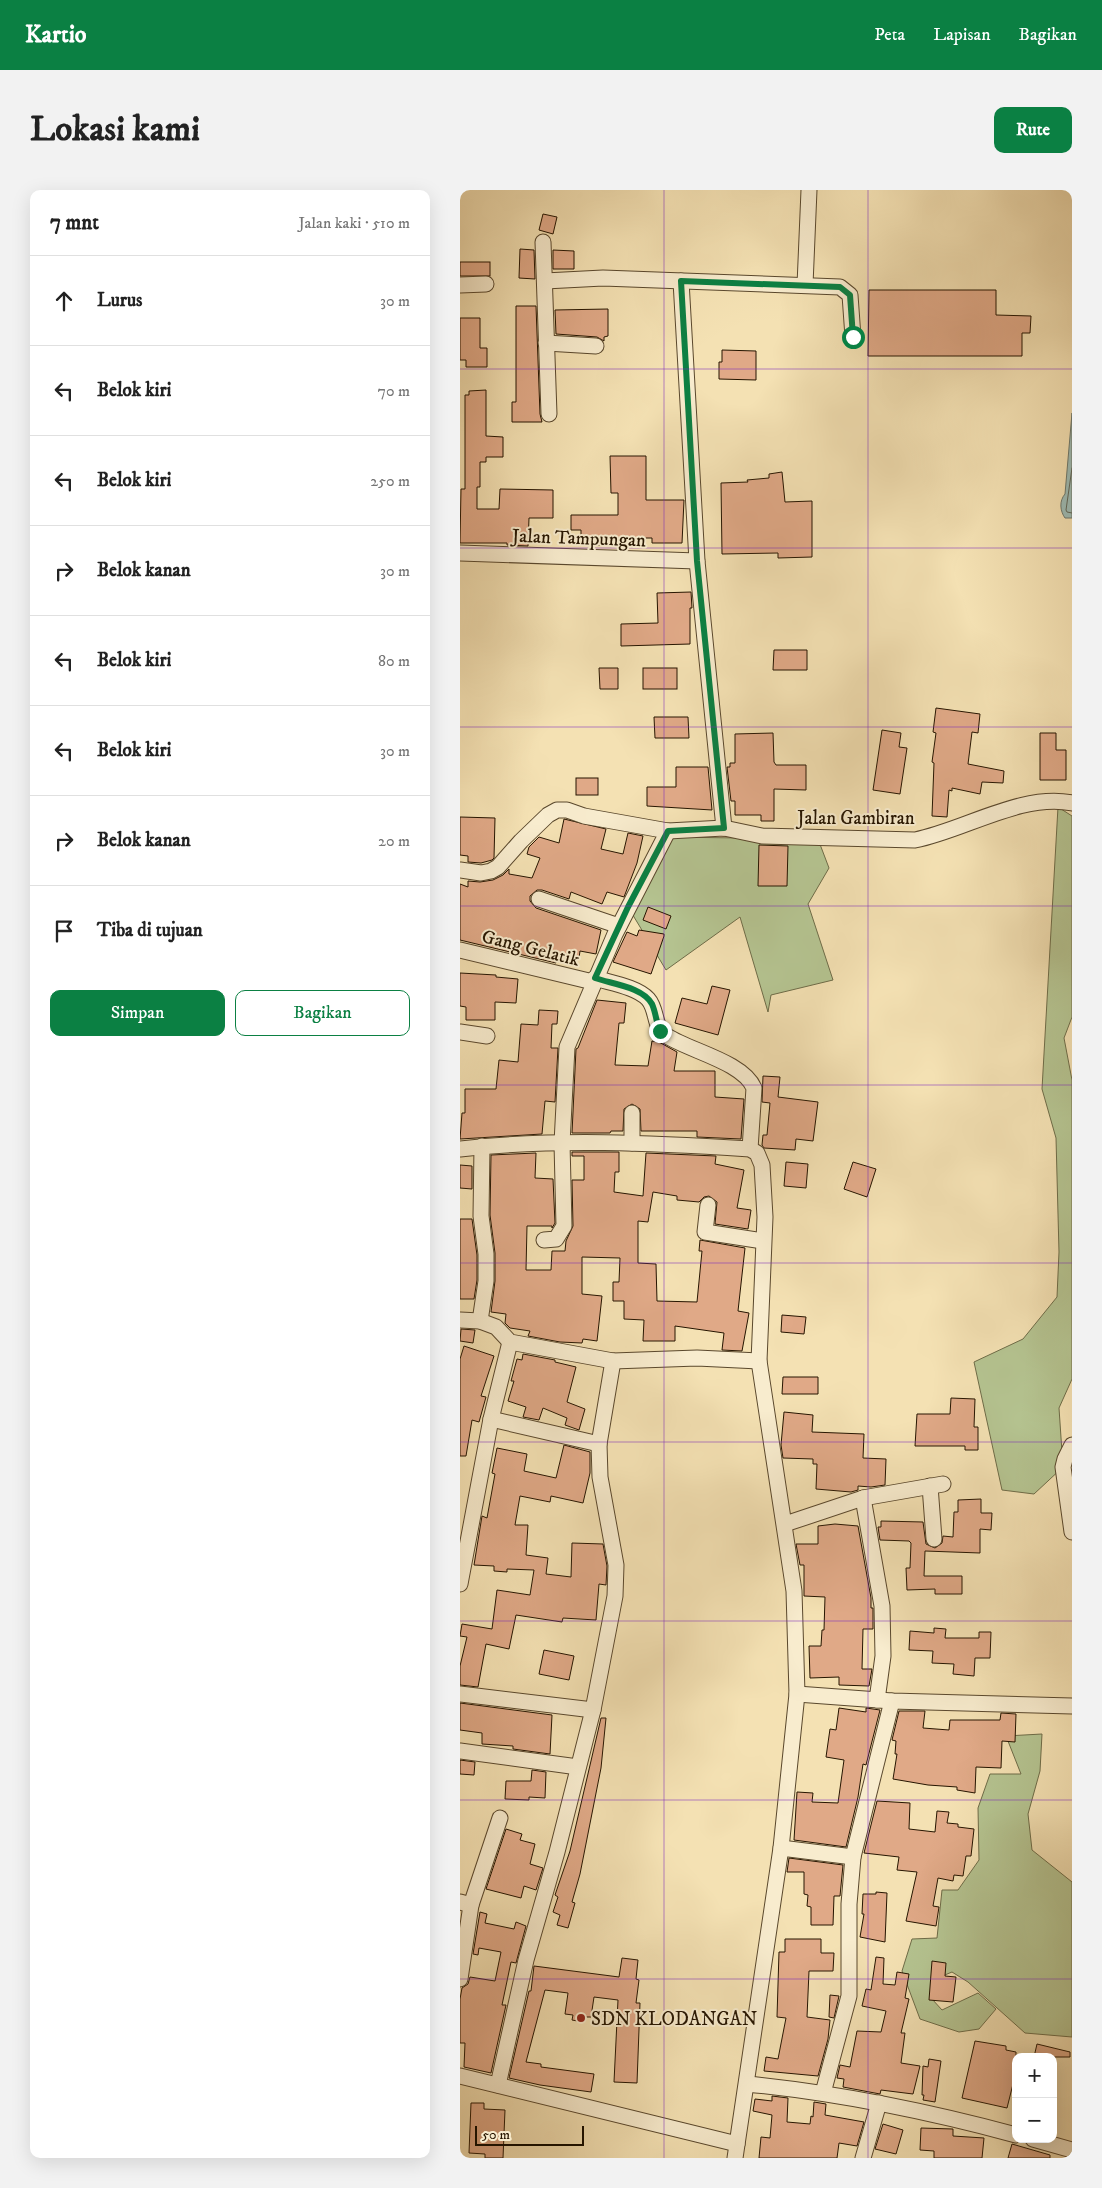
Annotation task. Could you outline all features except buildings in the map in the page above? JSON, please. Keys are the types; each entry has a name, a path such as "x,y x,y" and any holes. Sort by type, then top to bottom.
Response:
{"street":[{"path":"805,285 809,190"},
{"path":"543,242 549,414"},
{"path":"545,281 603,278 840,287 850,295 853,337"},
{"path":"681,281 697,561 724,828"},
{"path":"460,285 486,284"},
{"path":"546,343 596,346"},
{"name":"Jalan Tampungan","path":"460,553 697,561"},
{"name":"Jalan Gambiran","path":"460,870 481,873 498,867 521,841 548,815 557,810 567,810 584,816 668,831 724,828 762,836 915,840 934,836 1033,803 1058,800 1072,803"},
{"path":"544,1240 556,1240 564,1226 562,1143 567,1047 594,980 619,926 668,831"},
{"path":"538,899 619,926"},
{"name":"Gang Gelatik","path":"460,950 594,980 638,992 648,999 652,1005 658,1025 666,1036 721,1062 751,1080 754,1088 750,1149"},
{"path":"460,1032 487,1036"},
{"path":"632,1113 632,1143"},
{"path":"460,1148 562,1143 632,1143 750,1149 757,1154 762,1165 765,1217 759,1361 794,1591 797,1694 781,1848 736,2151 460,2076"},
{"path":"480,1322 486,1281 486,1254 481,1216 482,1146"},
{"path":"708,1206 705,1232 763,1241"},
{"path":"460,1320 480,1322 496,1328 510,1342 613,1362 697,1358 759,1361"},
{"path":"460,1584 491,1420 510,1342"},
{"path":"498,2086 526,1960 557,1852 592,1710 614,1596 616,1565 600,1477 599,1444 613,1362"},
{"path":"491,1420 599,1444"},
{"path":"1072,1445 1065,1458 1063,1467 1072,1532"},
{"path":"785,1524 863,1498 936,1485 934,1539"},
{"path":"823,2093 849,1996 848,1904 853,1857 884,1700 882,1606 863,1498"},
{"path":"460,1694 592,1710"},
{"path":"797,1694 884,1700 1072,1706"},
{"path":"460,1752 578,1767"},
{"path":"460,1979 465,1904 500,1818"},
{"path":"781,1848 853,1857"},
{"path":"747,2084 823,2093 965,2121 1012,2134"},
{"path":"863,2158 879,2104"},
{"path":"1047,2143 1072,2150"}],"green space":[{"path":"1058,807 1072,816 1072,1017 1064,1038 1072,1080 1072,1379 1059,1408 1063,1467 1034,1494 1002,1490 974,1362 1023,1339 1057,1297 1059,1252 1056,1138 1042,1089"},
{"path":"666,837 818,839 829,868 808,904 833,980 771,995 768,1012 740,917 666,970 628,907"},
{"path":"1042,1734 1040,1771 1028,1814 1032,1850 1072,1882 1072,2037 1025,2033 968,1982 952,1972 940,1977 932,1999 942,2010 978,1993 996,2009 979,2029 959,2032 920,2019 902,1971 912,1939 937,1938 942,1890 958,1890 979,1860 978,1808 990,1774 1021,1774 1006,1736"}],"water":[{"path":"1072,413 1072,518 1065,518 1061,509 1061,503 1065,494"}],"place":[{"name":"SDN KLODANGAN","path":"581,2018"}],"route":[{"path":"660,1031 652,1005 648,999 638,992 595,978 614,934 668,831 724,828 724,813 697,561 681,281 840,287 850,295 853,337"}]}
